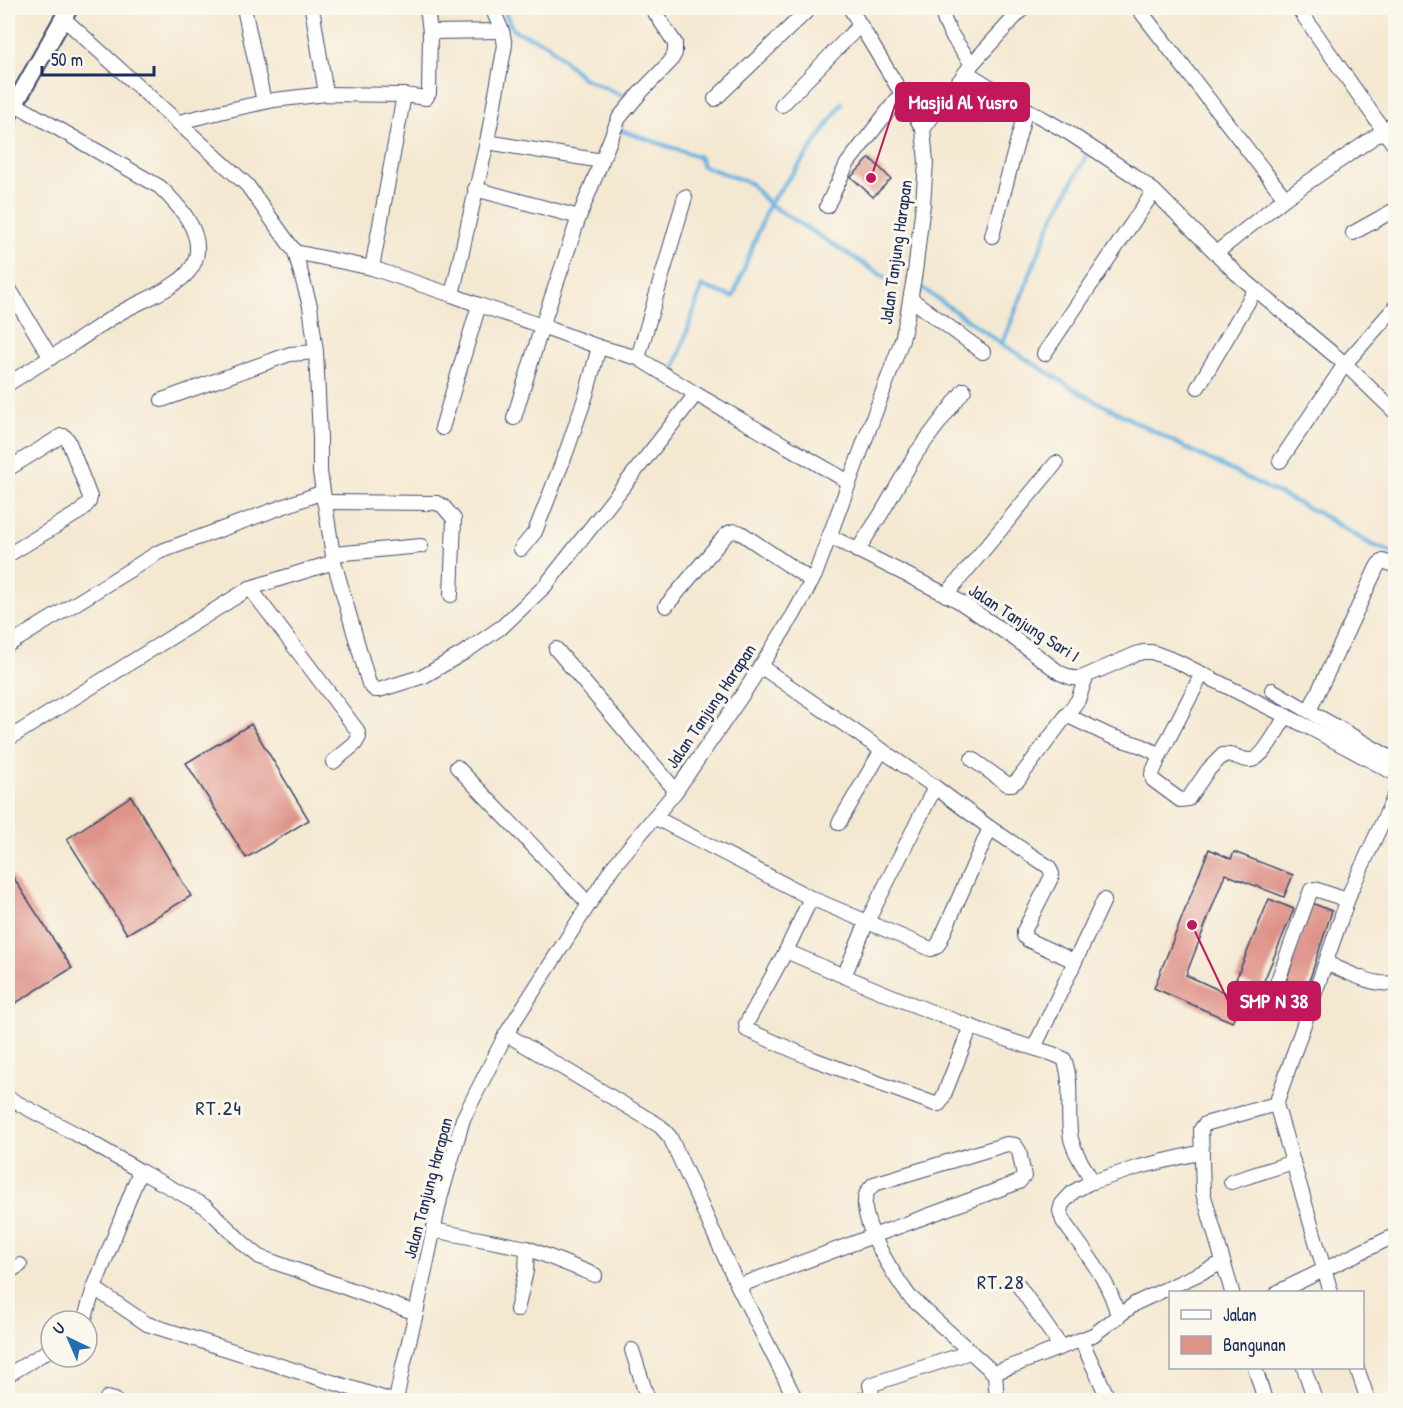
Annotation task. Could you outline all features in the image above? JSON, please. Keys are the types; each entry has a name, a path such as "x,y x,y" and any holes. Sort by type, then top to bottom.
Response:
{"street":[{"path":"244,8 264,102"},
{"path":"312,8 326,94"},
{"path":"179,122 264,102 326,94 404,95 424,98 429,93 430,32 427,8"},
{"path":"452,295 487,142 505,45 502,31 492,8"},
{"path":"514,418 579,217 619,118 670,62 675,53 675,43 652,8"},
{"path":"714,99 810,8"},
{"name":"Jalan Tanjung Harapan","path":"396,1401 440,1198 463,1119 506,1034 612,868 676,791 745,691 794,614 815,575 902,340 911,299 923,193 926,162 923,129 850,8"},
{"path":"942,8 948,27 969,68 1026,109 1094,148 1154,191 1255,290 1346,364 1395,413"},
{"path":"923,129 969,68 1023,8"},
{"path":"1138,8 1285,198"},
{"path":"1298,8 1389,125 1395,148"},
{"path":"8,384 123,311 177,283 189,272 195,262 197,249 190,223 178,205 160,186 11,110 66,13 247,185 295,252 310,306 316,352 320,472 334,558 369,684 375,690 424,676 503,626 545,586 696,394"},
{"path":"782,105 861,26"},
{"path":"430,32 502,31"},
{"path":"827,206 848,164 902,93"},
{"path":"372,268 404,95"},
{"path":"993,236 1026,109"},
{"path":"1216,253 1285,198 1389,125"},
{"path":"487,142 602,161"},
{"path":"475,189 579,217"},
{"path":"1044,354 1154,191"},
{"path":"638,358 685,197"},
{"path":"1353,233 1395,209"},
{"path":"295,252 372,268 599,347 638,358 849,482"},
{"path":"8,288 51,358"},
{"path":"1198,387 1255,290"},
{"path":"911,299 983,352"},
{"path":"442,428 479,305"},
{"path":"1280,461 1346,364 1395,306"},
{"path":"521,549 534,532 566,453 586,395 599,347"},
{"path":"162,400 290,354 316,352"},
{"path":"857,551 917,452 963,390"},
{"path":"8,469 64,436 68,440 90,497 89,502 81,511 8,555"},
{"path":"946,595 1056,462"},
{"path":"8,645 159,552 323,497 436,503 443,506 454,519 451,596"},
{"path":"666,606 725,536 732,531 741,533 812,581"},
{"name":"Jalan Tanjung Sari I","path":"829,536 957,600 993,623 1060,673 1077,679 1086,677 1136,654 1148,651 1176,661 1286,716 1393,762"},
{"path":"8,739 250,588 334,558 421,546"},
{"path":"1309,711 1377,567 1383,561 1395,566"},
{"path":"250,588 357,730 359,737 355,744 333,762"},
{"path":"556,649 676,791"},
{"path":"760,666 1049,867 1051,878 1024,931 1024,936 1074,961"},
{"path":"1202,674 1152,774 1152,779 1180,800 1191,796 1208,770 1223,755 1255,759 1262,753 1286,716"},
{"path":"972,759 1007,783 1012,784 1018,780 1078,700 1086,677"},
{"path":"1272,690 1393,762"},
{"path":"1066,715 1110,736 1142,746 1160,755"},
{"path":"839,823 882,750"},
{"path":"457,767 589,904"},
{"path":"844,976 867,922 935,787"},
{"path":"1330,1291 1276,1104 1347,900 1395,793"},
{"path":"654,817 810,898 931,949 939,943 990,828"},
{"path":"1236,987 1269,996 1273,993 1311,890 1315,889 1347,900"},
{"path":"810,898 786,951 746,1024 749,1031 813,1059 937,1104 942,1100 971,1026"},
{"path":"1034,1048 1104,900"},
{"path":"786,951 947,1018 1060,1057 1065,1063 1069,1089 1071,1138 1077,1155 1093,1182"},
{"path":"1326,963 1369,981 1386,984 1395,982"},
{"path":"506,1034 660,1126 670,1137 738,1286 796,1401"},
{"path":"8,1098 206,1207 260,1257 416,1313"},
{"path":"1231,1291 1203,1193 1201,1129 1205,1124 1276,1104"},
{"path":"738,1286 872,1235 1019,1182 1024,1176 1015,1145 1007,1144 874,1184 867,1191 864,1208 872,1235 898,1282 909,1296 994,1373 997,1401"},
{"path":"1118,1317 1116,1306 1105,1282 1063,1221 1060,1211 1062,1204 1073,1192 1093,1182 1139,1167 1202,1152"},
{"path":"1232,1182 1293,1162"},
{"path":"88,1309 140,1171"},
{"path":"433,1230 527,1248 595,1275"},
{"path":"1281,1291 1395,1235"},
{"path":"517,1310 526,1272 527,1248"},
{"path":"994,1373 1093,1335 1136,1303 1222,1263"},
{"path":"1016,1282 1061,1347"},
{"path":"94,1288 147,1324 389,1401"},
{"path":"1082,1340 1109,1401"},
{"path":"632,1350 648,1401"},
{"path":"869,1400 870,1385 970,1352"},
{"path":"8,1375 39,1356"},
{"path":"1255,1369 1265,1401"},
{"path":"1304,1369 1315,1401"},
{"path":"1357,1369 1368,1401"}],"building":[{"path":"870,158 891,179 873,197 851,177"},
{"path":"251,724 309,820 246,858 186,763"},
{"path":"131,796 191,896 127,934 67,839"},
{"path":"1209,849 1231,859 1234,852 1293,875 1284,897 1225,874 1186,975 1241,1000 1232,1022 1154,988"},
{"path":"11,874 72,968 8,1008 8,876"},
{"path":"1269,899 1294,909 1261,988 1236,979"},
{"path":"1312,903 1332,911 1297,1018 1276,1011"}],"waterway":[{"path":"503,8 513,30 547,44 583,78 630,99 629,101"},
{"path":"674,371 702,286 733,297 769,204 809,152 842,103"},
{"path":"621,126 620,130 699,157 703,166 750,183 769,204 886,278"},
{"path":"1002,344 1051,222 1087,155"},
{"path":"922,288 1002,344 1082,394 1320,514 1370,544 1396,554"}],"place":[{"name":"Masjid Al Yusro","path":"871,178"},
{"name":"SMP N 38","path":"1192,925"}],"district":[{"name":"RT.24","path":"219,1108"},
{"name":"RT.28","path":"1001,1282"}]}
